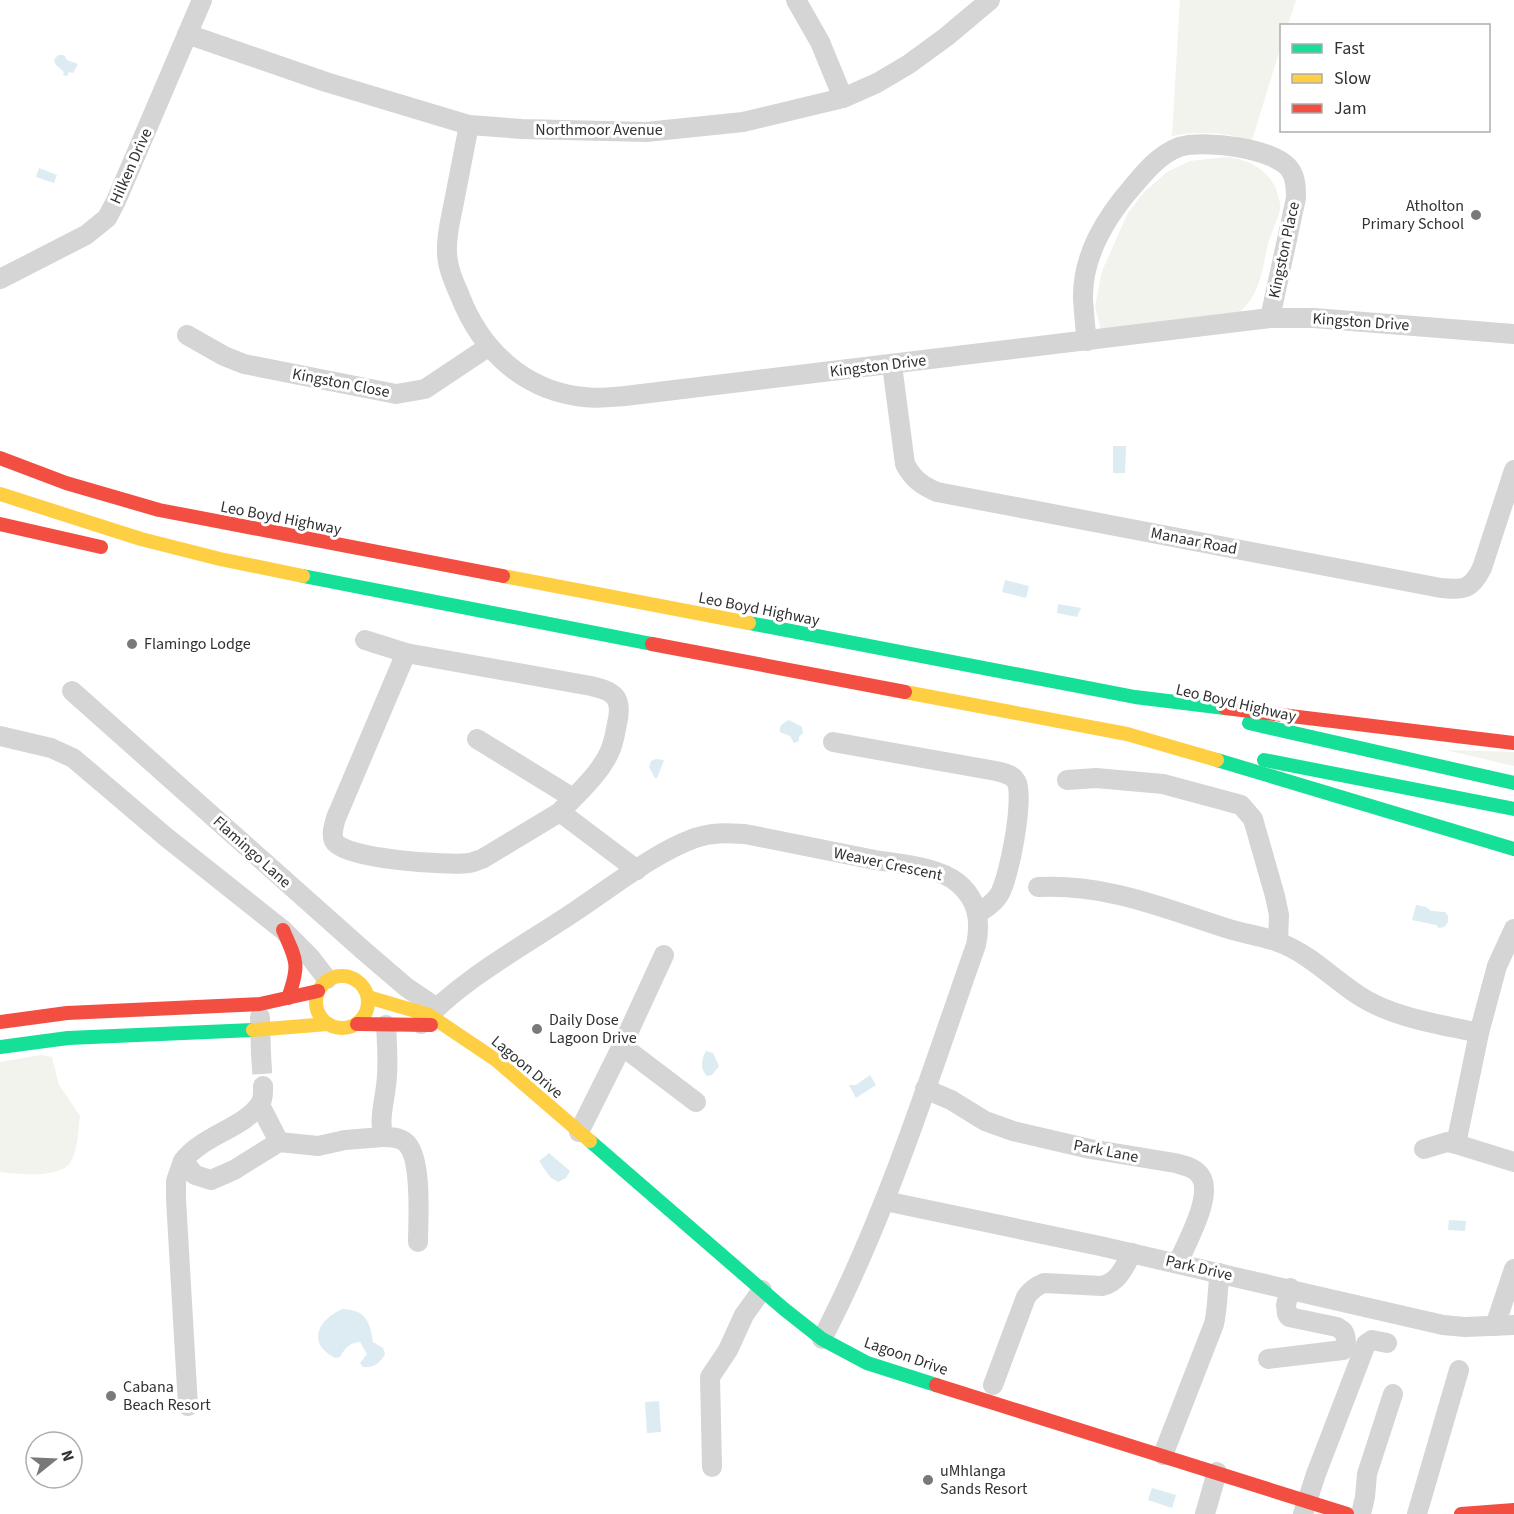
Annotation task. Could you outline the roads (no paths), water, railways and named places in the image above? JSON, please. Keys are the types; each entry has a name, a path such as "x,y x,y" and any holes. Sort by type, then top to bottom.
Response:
{"main road":[{"path":"0,444 33,456"},
{"name":"Leo Boyd Highway","path":"0,458 66,483 159,510 1135,697 1514,783"},
{"path":"78,472 122,488 266,532"},
{"path":"0,494 141,539 220,559 496,615 633,639 1514,809"},
{"path":"0,524 109,548"},
{"path":"199,568 347,598 496,615"},
{"path":"1135,697 1514,743"},
{"path":"1127,734 1514,849"},
{"path":"283,930 293,952 297,973 288,998"},
{"path":"0,1022 67,1013 260,1004 288,998 342,975 356,979 366,990 368,997 366,1012 357,1024"},
{"path":"322,985 316,998 318,1013 328,1024"},
{"name":"Lagoon Drive","path":"368,997 433,1019 496,1060 822,1340 891,1371 1217,1472 1305,1508 1347,1514"},
{"path":"205,1008 207,1032"},
{"path":"0,1047 58,1038 260,1030 328,1024 342,1028 357,1024 386,1025 433,1019"},
{"path":"1461,1514 1514,1510"}],"street":[{"name":"Hilken Drive","path":"0,279 86,235 107,218 202,0"},
{"path":"796,0 820,42 843,98"},
{"name":"Northmoor Avenue","path":"187,34 326,82 469,125 522,129 646,132 743,122 843,98 877,83 909,64 990,0"},
{"name":"Kingston Drive","path":"469,125 447,252 451,273 463,305 488,347 516,372 542,386 584,397 626,396 1269,318 1314,318 1514,334"},
{"name":"Kingston Place","path":"1087,340 1083,298 1085,282 1092,250 1105,222 1154,162 1179,147 1208,142 1270,156 1282,162 1291,171 1296,186 1296,198 1269,318"},
{"name":"Kingston Close","path":"187,335 224,356 244,364 396,394 425,389 488,347"},
{"name":"Manaar Road","path":"892,365 905,464 911,476 922,485 937,492 1441,588 1458,589 1475,582 1482,568 1514,470"},
{"path":"365,640 406,653 605,689 618,699 619,707 611,748 596,773 566,805 482,859 471,863 418,862 350,852 334,841 333,831 336,818 406,653"},
{"name":"Flamingo Lane","path":"72,691 406,987 433,1019"},
{"path":"0,736 51,748 73,758 166,837 283,930 310,957 322,985"},
{"path":"477,739 566,805 638,870"},
{"path":"822,1340 844,1298 885,1202 976,945 978,914 1000,895 1007,876 1017,823 1018,787 1012,776 996,771 833,742"},
{"path":"1067,780 1096,778 1163,784 1241,805 1253,819 1275,896 1279,915 1278,942"},
{"name":"Weaver Crescent","path":"433,1019 457,990 638,870 693,839 717,833 745,834 947,875 972,898 978,914"},
{"path":"1038,887 1079,887 1131,897 1230,930 1278,942 1305,956 1358,996 1377,1006 1393,1013 1479,1033"},
{"path":"1456,1144 1479,1033 1497,966 1514,929"},
{"path":"579,1132 664,955"},
{"path":"260,1004 261,1054"},
{"path":"383,1137 381,1118 388,1058 386,1025"},
{"path":"622,1046 696,1102"},
{"name":"Park Lane","path":"925,1089 951,1100 985,1121 1013,1131 1090,1149 1175,1163 1198,1172 1204,1181 1205,1195 1178,1263"},
{"path":"188,1406 176,1181 183,1161 197,1146 240,1121 261,1095 279,1142"},
{"path":"183,1161 195,1175 204,1179 218,1179 279,1142 318,1146 345,1140 393,1137 406,1142 414,1154 418,1242"},
{"path":"1424,1149 1447,1142 1514,1162"},
{"name":"Park Drive","path":"885,1202 1178,1263 1443,1325 1465,1327 1504,1325"},
{"path":"993,1385 1026,1297 1031,1291 1044,1283 1102,1286 1108,1284 1121,1273 1132,1253"},
{"path":"1504,1325 1514,1269"},
{"path":"1163,1455 1214,1324 1220,1273"},
{"path":"1268,1359 1305,1353 1337,1352 1343,1350 1346,1345 1346,1335 1337,1328 1289,1317 1286,1305 1290,1288"},
{"path":"712,1467 710,1377 728,1350 744,1315 762,1290"},
{"path":"1305,1508 1366,1344 1372,1340 1387,1343"},
{"path":"1416,1514 1459,1370"},
{"path":"1361,1514 1367,1474 1393,1394"},
{"path":"1205,1514 1217,1472"}],"tunnel":[{"path":"261,1054 263,1086"}],"place":[{"name":"Atholton Primary School","path":"1476,215"},
{"name":"Flamingo Lodge","path":"132,644"},
{"name":"Daily Dose Lagoon Drive","path":"537,1029"},
{"name":"Cabana Beach Resort","path":"111,1396"},
{"name":"uMhlanga Sands Resort","path":"928,1480"}]}
